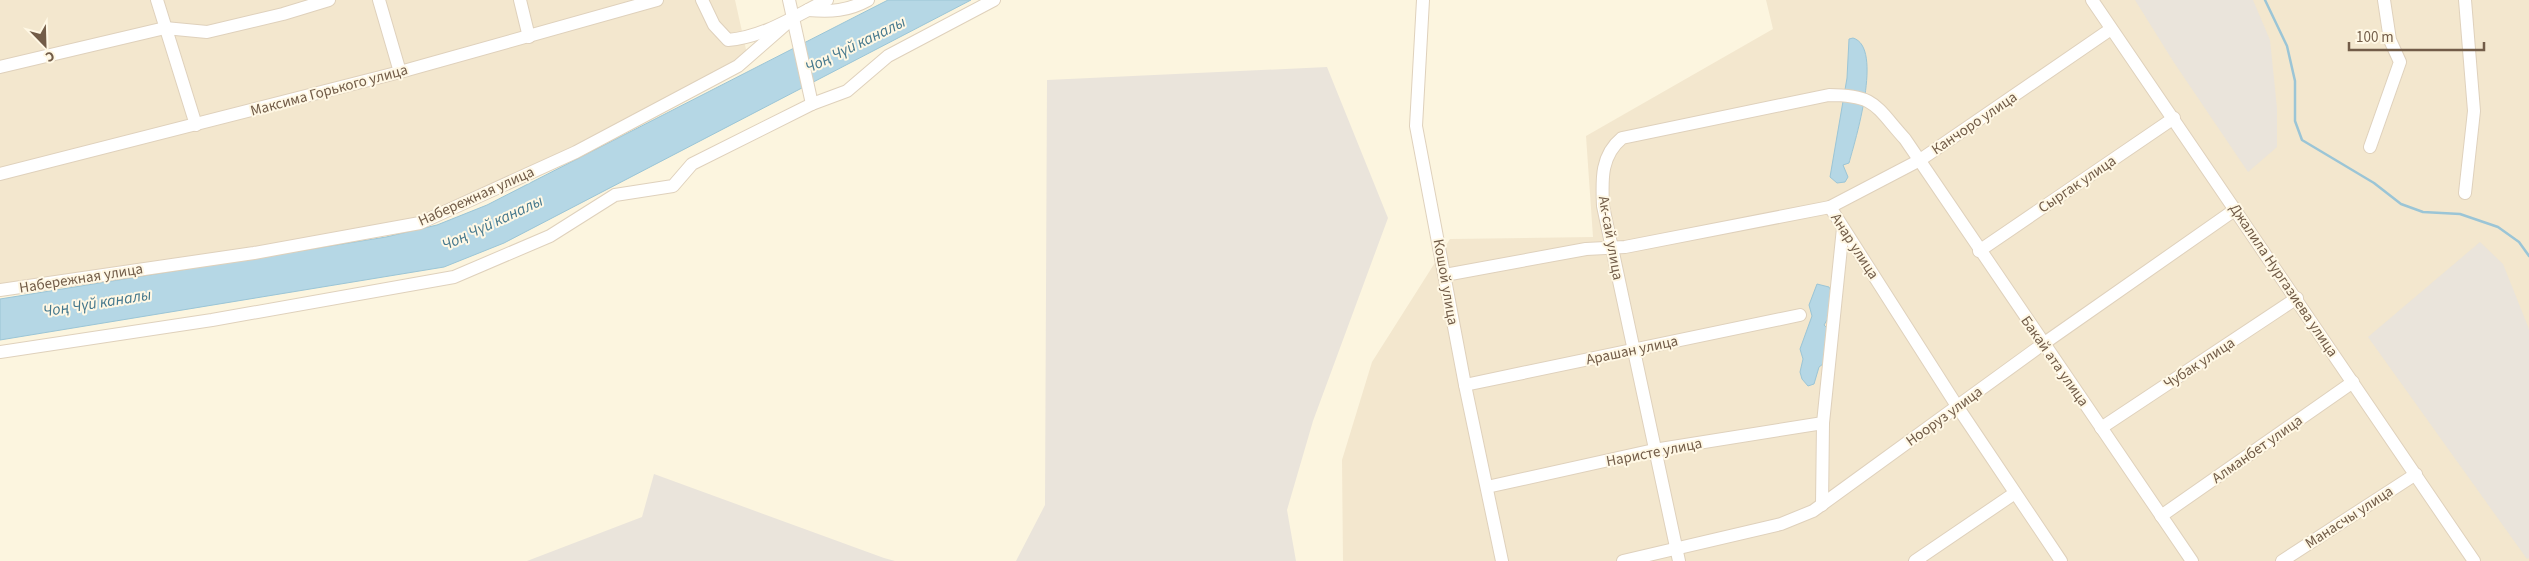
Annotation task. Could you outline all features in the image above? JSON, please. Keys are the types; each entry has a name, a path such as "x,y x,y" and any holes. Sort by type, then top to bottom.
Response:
{"street":[{"path":"157,0 196,125"},
{"path":"0,68 165,28 206,32 283,14 329,0"},
{"path":"379,0 400,72"},
{"path":"520,0 529,37"},
{"name":"Максима Горького улица","path":"0,174 400,72 656,0"},
{"path":"702,0 714,25 728,40 745,38 767,31 827,0"},
{"path":"789,0 811,100"},
{"path":"807,10 828,12 852,9 868,0"},
{"path":"0,352 212,320 454,277 550,236 615,195 673,186 692,164 811,100 847,91 888,56 994,0"},
{"name":"Кошой улица","path":"1423,0 1416,126 1445,274 1464,385 1502,561"},
{"name":"Джалила Нургазиева улица","path":"2092,0 2297,298 2472,560"},
{"path":"2370,147 2400,62 2390,40 2384,0"},
{"path":"2465,0 2474,111 2465,193"},
{"name":"Набережная улица","path":"0,290 254,253 420,223 576,152 738,66 794,17"},
{"name":"Канчоро улица","path":"1830,207 1920,160 2111,29"},
{"name":"Ак-сай улица","path":"1678,555 1603,206 1602,177 1609,152 1622,138 1829,95 1854,95 1870,100 1905,138 1920,160"},
{"name":"Сыргак улица","path":"1979,251 2174,118"},
{"name":"Бакай ата улица","path":"1920,160 1979,251 2192,561"},
{"name":"Анар улица","path":"1445,274 1586,249 1626,247 1830,207 1957,406 2062,561"},
{"name":"Нооруз улица","path":"1623,561 1678,555 1781,524 1822,506 2043,344 2236,210"},
{"path":"1822,506 1823,423 1843,228"},
{"name":"Чубак улица","path":"2101,428 2297,298"},
{"name":"Арашан улица","path":"1464,385 1800,315"},
{"name":"Алманбет улица","path":"2161,516 2353,382"},
{"name":"Наристе улица","path":"1487,487 1654,450 1823,423"},
{"name":"Манасчы улица","path":"2282,561 2416,474"},
{"path":"1915,561 2015,493"}],"shaded area":[{"path":"0,0 735,0 749,63 423,227 0,295"},
{"path":"1766,0 2529,0 2529,561 1343,561 1342,460 1372,362 1450,239 1593,237 1586,136 1773,29"},
{"path":"2135,0 2253,0 2270,40 2277,108 2277,147 2248,172 2173,61"},
{"path":"1327,67 1388,218 1313,421 1287,510 1296,561 1016,561 1045,505 1047,80"},
{"path":"2480,242 2503,264 2529,329 2529,558 2527,559 2368,337"},
{"path":"654,474 895,561 527,561 642,517"}],"water":[{"name":"Чоң Чүй каналы","path":"888,0 971,0 504,243 444,267 0,340 0,299 386,237 437,225 487,205"},
{"path":"1853,38 1862,45 1866,58 1865,96 1849,163 1843,165 1848,177 1845,182 1837,183 1830,177 1847,78 1849,39"},
{"path":"1817,284 1829,287 1834,297 1831,321 1827,320 1824,325 1830,331 1827,361 1819,367 1814,384 1808,386 1802,379 1800,372 1803,359 1800,349 1812,316 1809,305"}],"waterway":[{"path":"2265,0 2287,46 2295,81 2295,121 2302,140 2374,183 2401,204 2423,212 2460,214 2498,227 2519,242 2529,256"}]}
